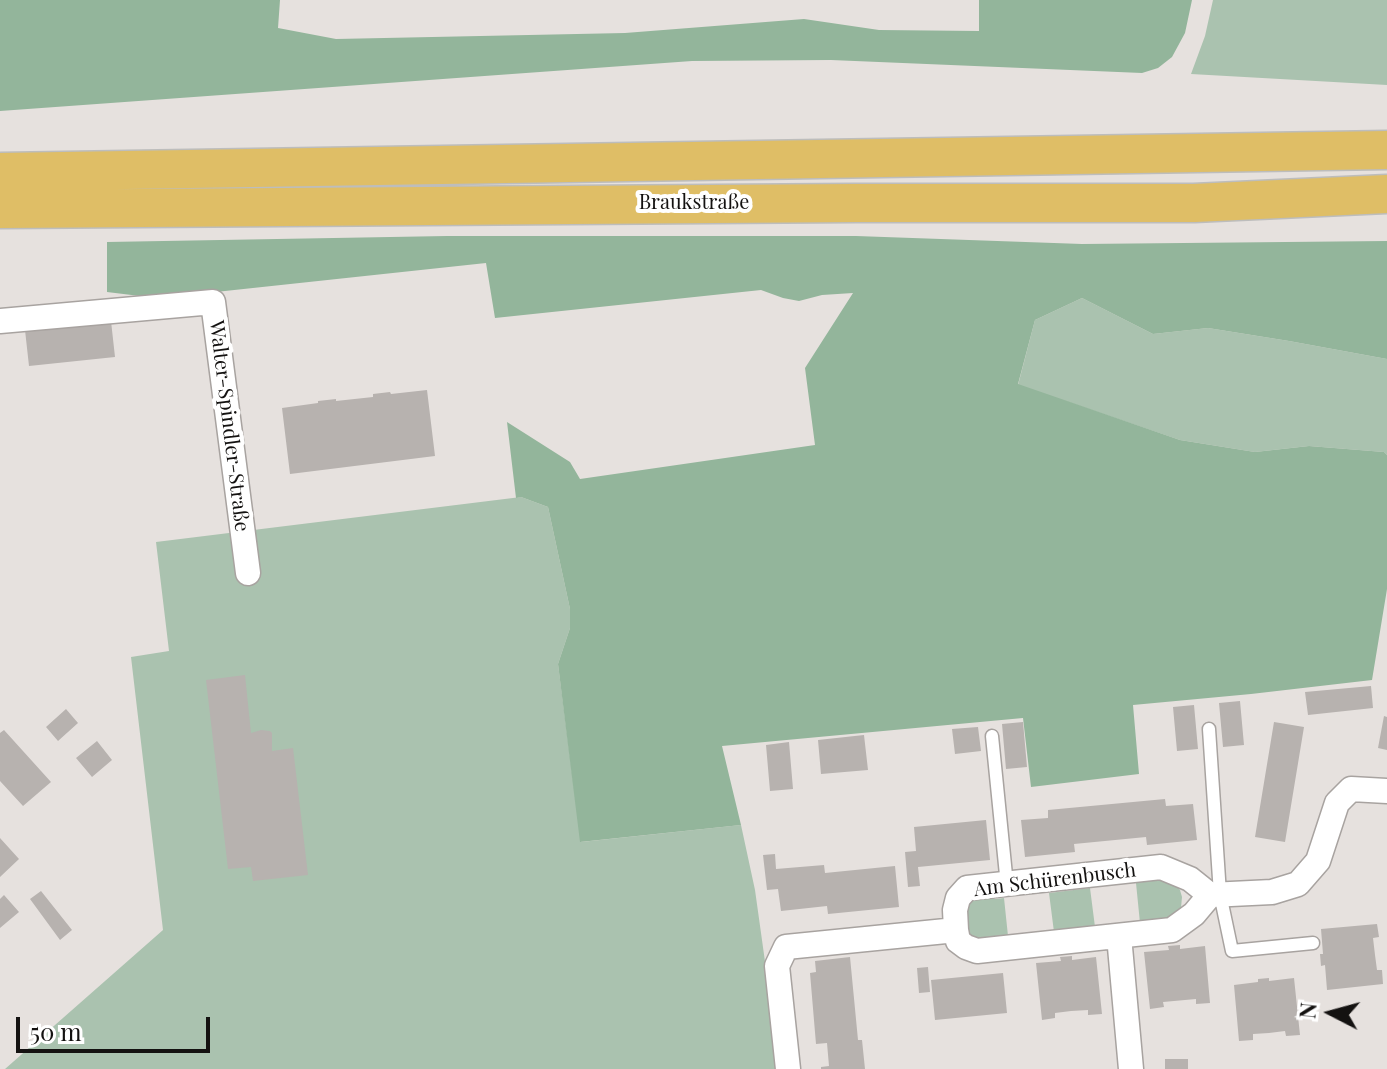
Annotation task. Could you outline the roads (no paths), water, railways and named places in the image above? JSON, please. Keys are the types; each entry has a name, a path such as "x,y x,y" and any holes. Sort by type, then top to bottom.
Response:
{"main road":[{"path":"1327,152 1387,139"},
{"name":"Braukstraße","path":"0,172 1387,150"},
{"name":"Braukstraße","path":"0,209 1194,203 1384,195"}],"street":[{"name":"Walter-Spindler-Straße","path":"0,321 213,302 248,573"},
{"path":"788,1069 777,966 786,947 956,930 958,941 977,951 1172,930 1215,895 1272,892 1298,884 1318,861 1337,803 1351,789 1387,791"},
{"name":"Am Schürenbusch","path":"956,930 958,898 967,888 1161,867 1190,879 1215,895"},
{"path":"1119,936 1131,1069"}],"lane":[{"path":"1209,729 1215,895 1232,951 1313,943"},
{"path":"992,736 1007,885"}]}
